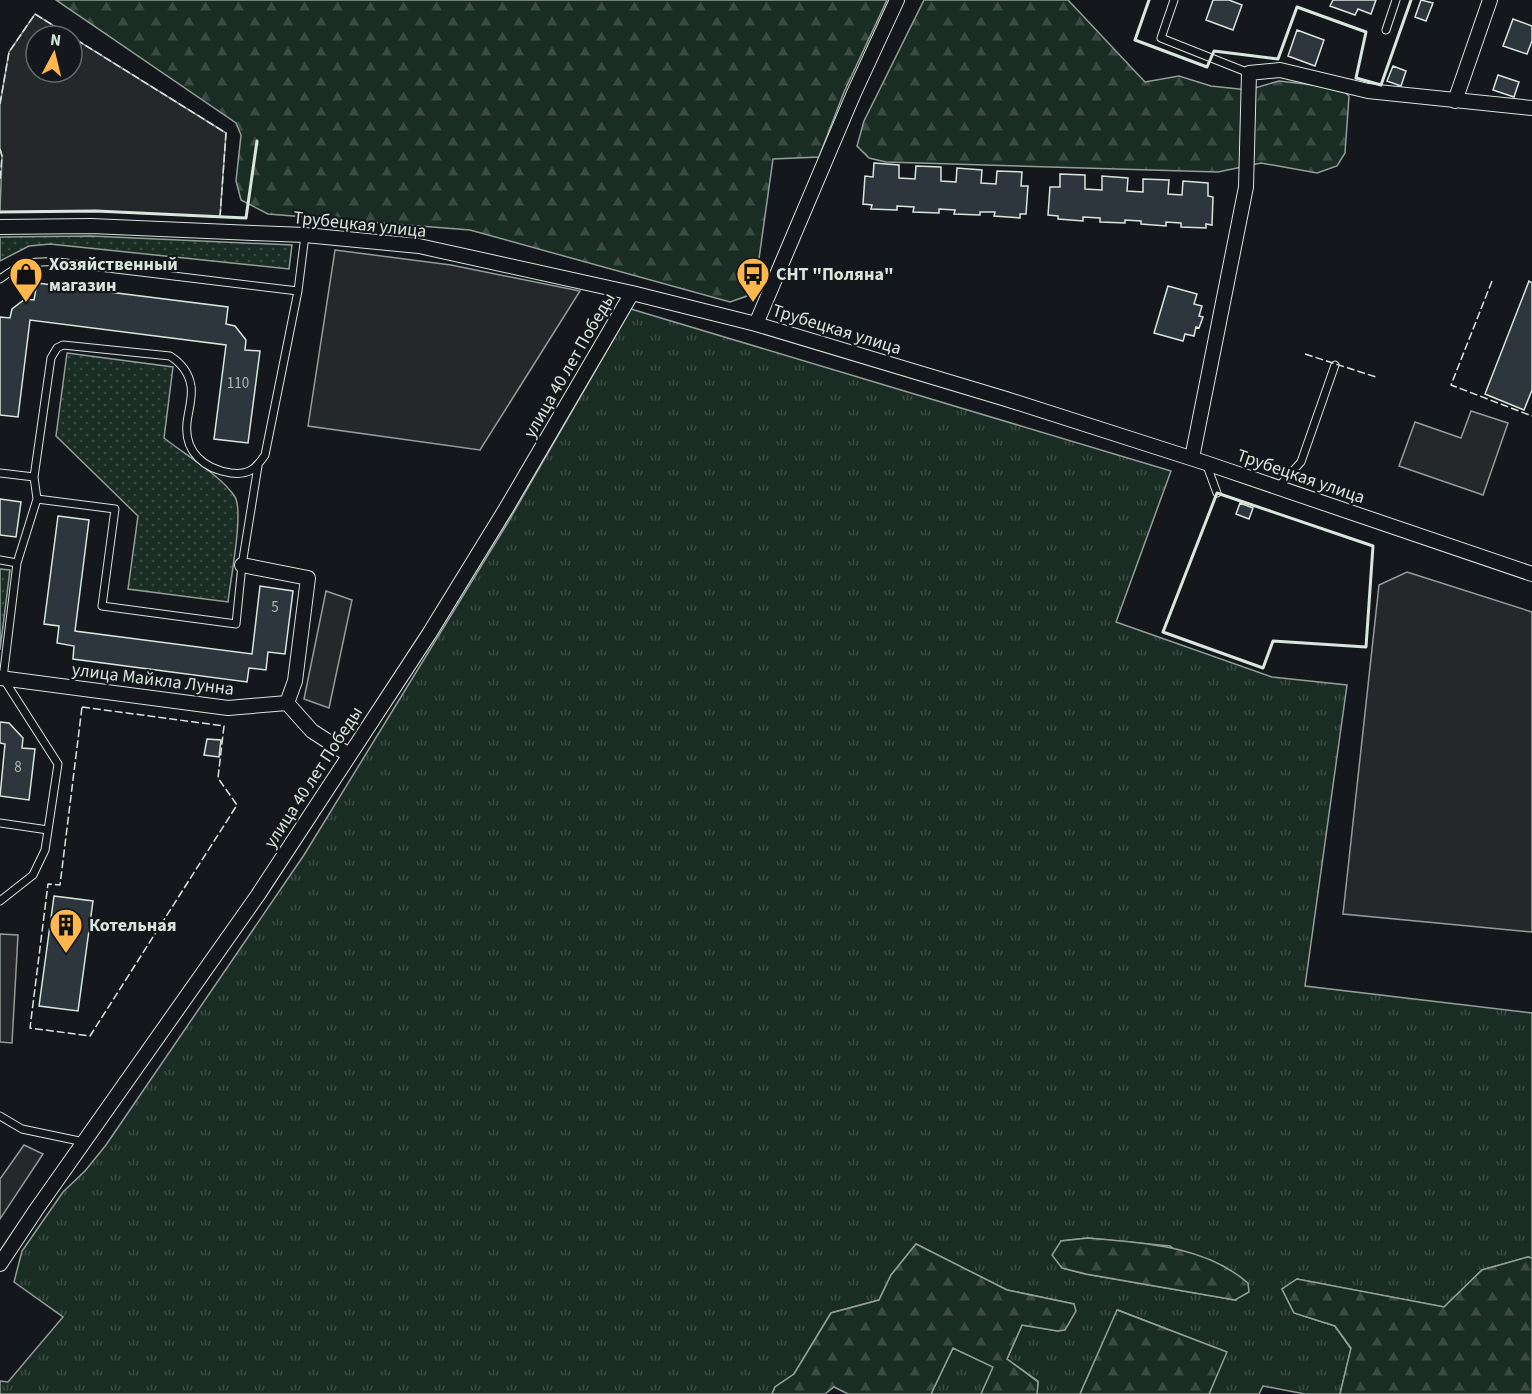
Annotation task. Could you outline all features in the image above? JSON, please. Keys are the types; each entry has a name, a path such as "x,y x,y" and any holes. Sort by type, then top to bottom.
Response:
{"street":[{"path":"756,324 854,93 897,0"},
{"path":"1455,101 1490,0"},
{"path":"1199,461 1246,187 1248,73 1280,70 1368,91 1532,108"},
{"name":"Трубецкая улица","path":"0,227 91,226 305,235 419,246 632,293 756,324 1006,399 1278,487 1532,574"},
{"name":"улица 40 лет Победы","path":"0,1264 258,895 429,634 507,507 632,293"},
{"path":"242,565 308,578 295,681 287,703 312,731 349,755"},
{"name":"улица Майкла Лунна","path":"1,678 228,708 287,703"}],"lane":[{"path":"1174,0 1161,38 1248,73"},
{"path":"1386,30 1396,0"},
{"path":"37,499 115,509 102,606 236,624 242,565 258,466 265,455 298,291 305,235"},
{"path":"0,279 17,266 32,262 58,262 298,291"},
{"path":"0,901 33,875 45,850 58,764 1,678 17,563 37,499 34,477 49,365 57,348 63,345 170,356 180,362 192,387 186,426 187,439 194,453 208,467 218,471 244,474 258,466"},
{"path":"1278,487 1301,462 1335,365"},
{"path":"1199,461 1217,493"},
{"path":"0,473 34,477"},
{"path":"0,560 17,563"},
{"path":"0,823 48,830"},
{"path":"0,1116 22,1129 84,1142"}],"green space":[{"path":"56,0 887,0 844,92 819,157 773,159 755,287 747,296 730,302 470,230 268,214 241,200 236,181 241,135 236,123"},
{"path":"924,0 1068,0 1145,82 1179,76 1211,86 1248,90 1279,81 1340,88 1349,96 1345,153 1337,166 1317,173 1261,163 1218,172 886,162 869,158 857,146 864,121"},
{"path":"91,236 292,245 289,269 50,244 29,246 0,261 0,237"},
{"path":"631,309 1171,471 1116,622 1272,677 1347,685 1305,986 1532,1013 1532,1258 1528,1257 1482,1270 1444,1307 1297,1279 1282,1289 1294,1313 1335,1326 1351,1349 1340,1394 1305,1394 1263,1386 1259,1394 1209,1394 1226,1352 1118,1310 1080,1394 1037,1394 1038,1381 1007,1359 1022,1325 1058,1331 1074,1304 1007,1290 916,1244 891,1275 879,1300 831,1313 794,1374 775,1387 772,1394 0,1394 0,1381 8,1382 63,1317 14,1282 22,1251 63,1192 85,1171 106,1145 304,855 507,524","holes":["1087,1238 1170,1246 1235,1300 1062,1268 1061,1241"]},
{"path":"67,353 173,367 164,438 221,481 235,497 237,505 236,548 228,602 128,589 138,516 56,436"},
{"path":"0,569 10,570 0,650"},
{"path":"1088,1238 1151,1244 1192,1253 1231,1270 1248,1283 1249,1292 1235,1300 1086,1274 1062,1268 1052,1255 1061,1241"},
{"path":"916,1244 1007,1290 1074,1304 1076,1311 1065,1330 1058,1331 1022,1325 1007,1359 1038,1382 1037,1394 981,1394 993,1367 953,1348 931,1394 848,1394 834,1387 825,1394 772,1394 775,1387 794,1374 831,1313 879,1300 891,1275"},
{"path":"1528,1257 1532,1258 1532,1394 1340,1394 1351,1348 1335,1326 1294,1313 1282,1289 1297,1279 1444,1307 1482,1270"},
{"path":"1117,1310 1227,1352 1209,1394 1080,1394"},
{"path":"953,1348 994,1367 981,1394 931,1394"}],"shaded area":[{"path":"35,14 51,24 28,24"},
{"path":"24,30 24,84 84,84 84,44 226,133 220,217 96,211 0,212 2,156 0,104 9,52"},
{"path":"335,250 451,265 580,291 480,450 308,426"},
{"path":"1471,411 1508,423 1483,495 1399,466 1415,422 1461,438"},
{"path":"1407,572 1532,612 1532,932 1343,914 1379,585"},
{"path":"326,591 352,600 329,708 304,699"},
{"path":"0,934 18,935 12,1043 0,1042"},
{"path":"24,1145 43,1154 0,1219 0,1179"}],"building":[{"path":"1213,0 1229,0 1242,5 1233,30 1206,20"},
{"path":"1333,0 1376,0 1371,14 1358,9 1355,15 1330,6"},
{"path":"1421,0 1433,3 1426,21 1415,17"},
{"path":"1513,19 1532,26 1532,41 1527,54 1503,46"},
{"path":"1297,30 1324,40 1315,66 1288,56"},
{"path":"1393,66 1406,71 1401,86 1387,81"},
{"path":"1498,75 1519,82 1514,97 1493,90"},
{"path":"874,163 899,165 899,178 915,179 916,166 941,167 941,181 956,182 957,168 982,170 981,183 996,184 997,171 1022,172 1021,186 1028,186 1026,214 1020,214 1020,218 994,216 995,212 980,212 980,215 954,214 955,210 939,209 939,213 913,212 914,207 897,206 897,210 871,209 872,205 863,204 865,176 873,177"},
{"path":"1060,174 1085,175 1085,189 1102,190 1102,176 1128,178 1127,191 1143,192 1143,179 1169,180 1168,194 1182,195 1183,181 1208,183 1208,196 1213,197 1212,225 1206,224 1206,228 1181,227 1181,223 1166,222 1166,226 1125,220 1125,223 1100,222 1100,218 1083,217 1083,221 1058,219 1058,216 1048,215 1050,187 1060,187"},
{"path":"1529,281 1532,283 1532,390 1524,410 1485,394"},
{"path":"37,283 228,307 226,324 235,326 246,340 245,350 260,351 248,443 214,439 226,345 30,320 18,417 0,415 0,317 10,318 12,309 25,299 34,300"},
{"path":"1168,286 1197,294 1194,304 1202,306 1199,316 1203,317 1199,328 1196,327 1194,336 1185,334 1183,341 1154,333"},
{"path":"0,499 21,502 16,537 0,535"},
{"path":"1240,503 1253,508 1249,519 1236,514"},
{"path":"58,516 89,520 75,631 252,654 260,586 293,591 285,654 268,652 266,670 249,668 247,682 73,659 74,646 57,643 59,626 44,624"},
{"path":"0,722 9,723 23,738 22,748 35,749 29,800 0,796 5,744 0,743"},
{"path":"207,739 221,740 219,757 204,755"},
{"name":"Котельная","path":"54,896 93,901 78,1011 39,1006"}],"fence":[{"path":"28,24 35,14 51,24"},
{"path":"0,104 9,52 24,30"},
{"path":"0,212 96,211 220,217 226,133 84,44"},
{"path":"0,149 2,156 0,181"},
{"path":"1492,281 1451,385 1532,416"},
{"path":"1305,354 1376,377"},
{"path":"82,707 224,726 218,778 237,805 90,1036 30,1028 48,884 60,885 82,707"}],"wall":[{"path":"1149,0 1135,40 1207,67 1214,51 1278,59 1297,7 1366,32 1356,78 1381,85 1411,0"},
{"path":"0,212 96,211 246,218 257,141"},
{"path":"1217,493 1373,546 1366,647 1273,641 1263,668 1163,632 1217,493"}],"place":[{"name":"Хозяйственный магазин","path":"26,303"},
{"name":"СНТ \"Поляна\"","path":"753,303"},
{"name":"Котельная","path":"66,954"}]}
